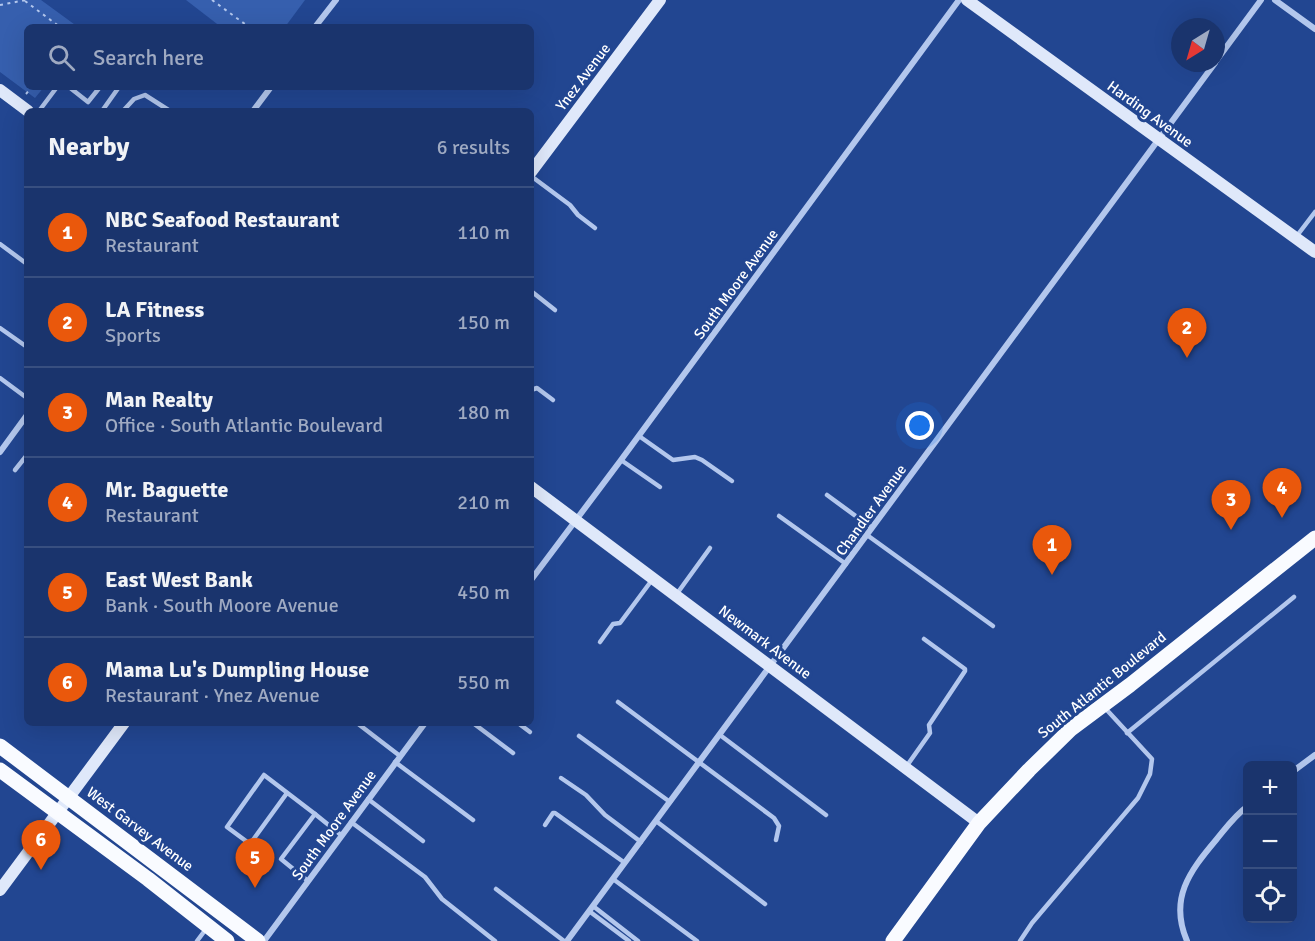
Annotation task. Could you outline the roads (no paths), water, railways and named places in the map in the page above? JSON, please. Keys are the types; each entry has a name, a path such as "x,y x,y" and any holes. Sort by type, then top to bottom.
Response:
{"main road":[{"name":"South Atlantic Boulevard","path":"893,941 979,823 1071,729 1315,538"},
{"name":"West Garvey Avenue","path":"0,746 258,941"},
{"path":"0,770 227,941"},
{"path":"168,895 179,880"}],"street":[{"path":"317,24 336,0"},
{"name":"Ynez Avenue","path":"534,170 660,0"},
{"name":"South Moore Avenue","path":"534,576 959,0"},
{"name":"Chandler Avenue","path":"1225,49 1261,0"},
{"path":"1275,0 1315,29"},
{"name":"Harding Avenue","path":"974,1 1315,252"},
{"name":"Chandler Avenue","path":"565,941 641,842 1208,72"},
{"path":"0,90 24,108"},
{"path":"255,108 269,90"},
{"path":"0,452 24,420"},
{"name":"Newmark Avenue","path":"534,488 979,823"},
{"path":"0,890 118,726"},
{"name":"South Moore Avenue","path":"264,941 423,726"},
{"path":"1297,769 1315,755"},
{"path":"1187,941 1181,924 1180,904 1183,888 1205,852 1243,809"}],"lane":[{"path":"41,108 55,90"},
{"path":"73,90 88,102 97,90"},
{"path":"104,108 117,90"},
{"path":"126,108 134,99 145,95 165,108"},
{"path":"534,176 595,228"},
{"path":"1296,237 1315,212"},
{"path":"0,244 24,262"},
{"path":"534,293 555,310"},
{"path":"0,328 24,345"},
{"path":"0,378 24,396"},
{"path":"534,389 537,388 553,400"},
{"path":"639,436 673,460 695,457 732,482"},
{"path":"15,470 24,459"},
{"path":"621,460 660,487"},
{"path":"827,495 872,528"},
{"path":"779,516 846,564"},
{"path":"867,535 993,626"},
{"path":"676,595 710,548"},
{"path":"600,642 613,624 620,623 653,577"},
{"path":"1127,733 1294,597"},
{"path":"906,767 930,733 929,725 966,671 924,639"},
{"path":"618,702 774,818 779,826 776,840"},
{"path":"1020,941 1032,923 1138,798 1150,774 1152,759 1103,706"},
{"path":"361,726 400,756"},
{"path":"477,726 513,753"},
{"path":"522,726 530,732"},
{"path":"720,735 826,815"},
{"path":"579,736 670,802"},
{"path":"395,762 473,820"},
{"path":"287,793 250,844 227,826 264,775 341,835"},
{"path":"561,778 586,795 605,815 641,842"},
{"path":"368,799 423,841"},
{"path":"545,825 555,813 625,863"},
{"path":"308,881 281,859 315,814"},
{"path":"656,821 765,904"},
{"path":"351,822 425,877 442,899 495,941"},
{"path":"613,879 697,941"},
{"path":"496,889 565,941"},
{"path":"591,909 629,941"},
{"path":"591,909 638,941"},
{"path":"197,941 208,926"}],"place":[{"name":"LA Fitness","path":"1187,358"},
{"name":"Mr. Baguette","path":"1282,518"},
{"name":"Man Realty","path":"1231,530"},
{"name":"NBC Seafood Restaurant","path":"1052,575"},
{"name":"Mama Lu's Dumpling House","path":"41,870"},
{"name":"East West Bank","path":"255,888"}]}
